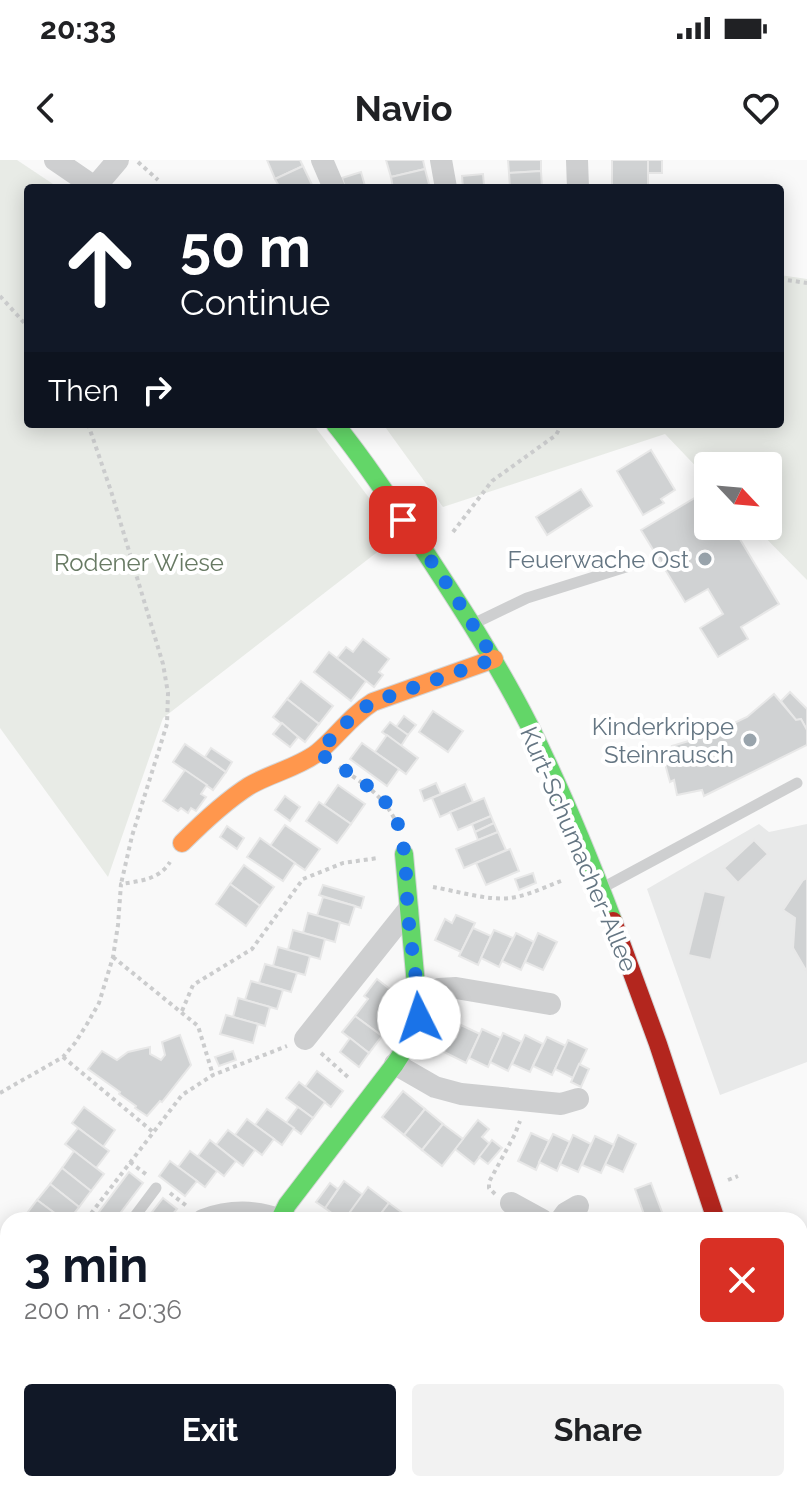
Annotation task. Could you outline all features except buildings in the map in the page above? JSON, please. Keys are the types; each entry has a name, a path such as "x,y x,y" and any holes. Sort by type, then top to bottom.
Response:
{"street":[{"path":"55,160 89,184"},
{"path":"98,184 118,160"},
{"path":"322,160 332,184"},
{"path":"441,160 445,184"},
{"path":"577,160 578,184"},
{"name":"Kurt-Schumacher-Allee","path":"338,428 358,452 473,625 543,755 630,967 713,1212"},
{"path":"182,843 216,810 251,785 318,752 356,713 373,702 494,659"},
{"path":"284,1212 395,1064 411,1039 419,1018 404,854"},
{"path":"305,1039 408,910"},
{"path":"418,997 439,989 456,988 550,1004"},
{"path":"395,1064 435,1087 461,1094 561,1104 578,1099"},
{"path":"511,1203 527,1212"}],"lane":[{"path":"473,625 527,598 642,562"},
{"path":"600,889 797,783"},
{"path":"138,1212 156,1188"}],"path":[{"path":"136,160 158,180"},
{"path":"784,280 807,283"},
{"path":"0,296 24,321"},
{"path":"0,1093 63,1057 99,1003 113,957 121,884 132,836 167,724 168,693 163,664 89,428"},
{"path":"453,532 492,481 556,435 560,428"},
{"path":"182,1011 193,985 252,949 303,879 343,863 404,854 389,806 372,790 318,752"},
{"path":"121,884 158,874 165,869 182,843"},
{"path":"407,883 512,898 561,881"},
{"path":"113,957 198,1026 213,1075"},
{"path":"92,1212 182,1095 213,1075 305,1039 369,1097"},
{"path":"63,1057 153,1132"},
{"path":"511,1203 494,1193 489,1188 489,1182 515,1134 526,1101"}],"shaded area":[{"path":"759,824 769,832 807,824 807,1062 720,1095 647,889"}],"green space":[{"name":"Rodener Wiese","path":"0,160 17,160 53,184 24,184 24,428 316,428 398,536 163,718 108,877 0,728"},
{"path":"784,276 807,279 807,580 768,540 782,540 782,452 694,452 694,464 665,434 443,507 386,428 784,428"}],"traffic: fast":[{"path":"338,428 416,538 503,677 552,773 613,921"},
{"path":"284,1212 395,1064 411,1039 419,1018 404,854"}],"traffic: slow":[{"path":"182,843 249,786 317,753 373,702 494,659"}],"traffic: jam":[{"path":"613,921 658,1044 713,1212"}],"place":[{"name":"Feuerwache Ost","path":"705,559"},
{"name":"Kinderkrippe Steinrausch","path":"750,740"}],"route":[{"path":"403,520 494,659 373,702 356,713 318,752 372,790 389,806 398,827 404,854 419,1018"}]}
